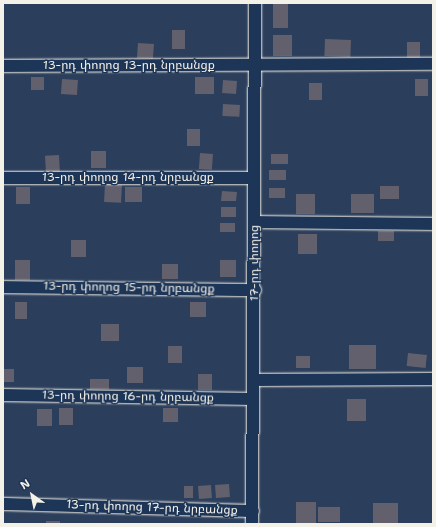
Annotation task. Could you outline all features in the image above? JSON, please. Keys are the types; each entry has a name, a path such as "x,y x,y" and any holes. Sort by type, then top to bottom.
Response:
{"street":[{"name":"17-րդ փողոց","path":"252,524 253,380 256,290 256,222 253,178 255,3"},
{"name":"13-րդ փողոց 13-րդ նրբանցք","path":"3,66 433,64"},
{"name":"13-րդ փողոց 14-րդ նրբանցք","path":"3,178 253,178"},
{"path":"256,222 433,224"},
{"name":"13-րդ փողոց 15-րդ նրբանցք","path":"3,287 256,290"},
{"path":"253,380 433,379"},
{"name":"13-րդ փողոց 16-րդ նրբանցք","path":"3,396 253,399"},
{"name":"13-րդ փողոց 17-րդ նրբանցք","path":"3,504 253,511"}],"building":[{"path":"273,3 288,3 288,28 273,28"},
{"path":"172,30 185,30 185,49 172,49"},
{"path":"273,35 292,35 292,56 273,56"},
{"path":"325,39 351,40 350,57 324,56"},
{"path":"407,42 420,42 420,59 407,59"},
{"path":"138,43 154,44 153,59 137,58"},
{"path":"31,77 44,77 44,90 31,90"},
{"path":"195,77 214,77 214,94 195,94"},
{"path":"62,79 78,80 77,95 61,94"},
{"path":"415,79 428,79 428,96 415,96"},
{"path":"223,80 237,81 236,94 222,93"},
{"path":"309,83 322,83 322,100 309,100"},
{"path":"223,104 240,105 239,117 222,116"},
{"path":"187,129 200,129 200,146 187,146"},
{"path":"91,151 106,151 106,168 91,168"},
{"path":"200,153 213,154 212,170 199,169"},
{"path":"271,154 288,154 288,164 271,164"},
{"path":"59,155 60,172 46,173 45,156"},
{"path":"269,170 286,170 286,180 269,180"},
{"path":"105,184 122,185 121,203 104,202"},
{"path":"380,186 399,186 399,199 380,199"},
{"path":"16,187 30,187 30,204 16,204"},
{"path":"125,187 142,187 142,202 125,202"},
{"path":"269,188 285,188 285,198 269,198"},
{"path":"222,191 237,192 236,201 221,201"},
{"path":"296,194 315,194 315,214 296,214"},
{"path":"351,194 374,194 374,213 351,213"},
{"path":"221,207 236,207 236,217 221,217"},
{"path":"220,223 235,223 235,232 220,232"},
{"path":"378,231 394,231 394,241 378,241"},
{"path":"298,234 317,234 317,254 298,254"},
{"path":"71,240 86,240 86,257 71,257"},
{"path":"15,260 30,260 30,280 15,280"},
{"path":"220,260 236,260 236,277 220,277"},
{"path":"162,264 178,264 178,279 162,279"},
{"path":"15,302 27,302 27,319 15,319"},
{"path":"190,302 206,302 206,317 190,317"},
{"path":"101,324 119,324 119,341 101,341"},
{"path":"349,345 376,345 376,369 349,369"},
{"path":"168,346 182,346 182,363 168,363"},
{"path":"408,353 427,355 426,368 407,366"},
{"path":"296,356 310,356 310,368 296,368"},
{"path":"127,367 143,367 143,383 127,383"},
{"path":"3,369 14,369 14,382 3,382"},
{"path":"198,374 212,374 212,390 198,390"},
{"path":"90,379 109,379 109,389 90,389"},
{"path":"347,399 366,399 366,421 347,421"},
{"path":"59,408 73,408 73,425 59,425"},
{"path":"163,408 178,408 178,422 163,422"},
{"path":"37,409 52,409 52,426 37,426"},
{"path":"229,484 230,497 216,498 215,485"},
{"path":"211,485 212,498 199,499 198,486"},
{"path":"184,486 193,486 193,498 184,498"},
{"path":"296,502 316,502 316,523 296,523"},
{"path":"373,503 398,503 398,524 373,524"},
{"path":"318,507 340,507 340,522 318,522"},
{"path":"46,521 60,521 60,524 46,524"}]}
